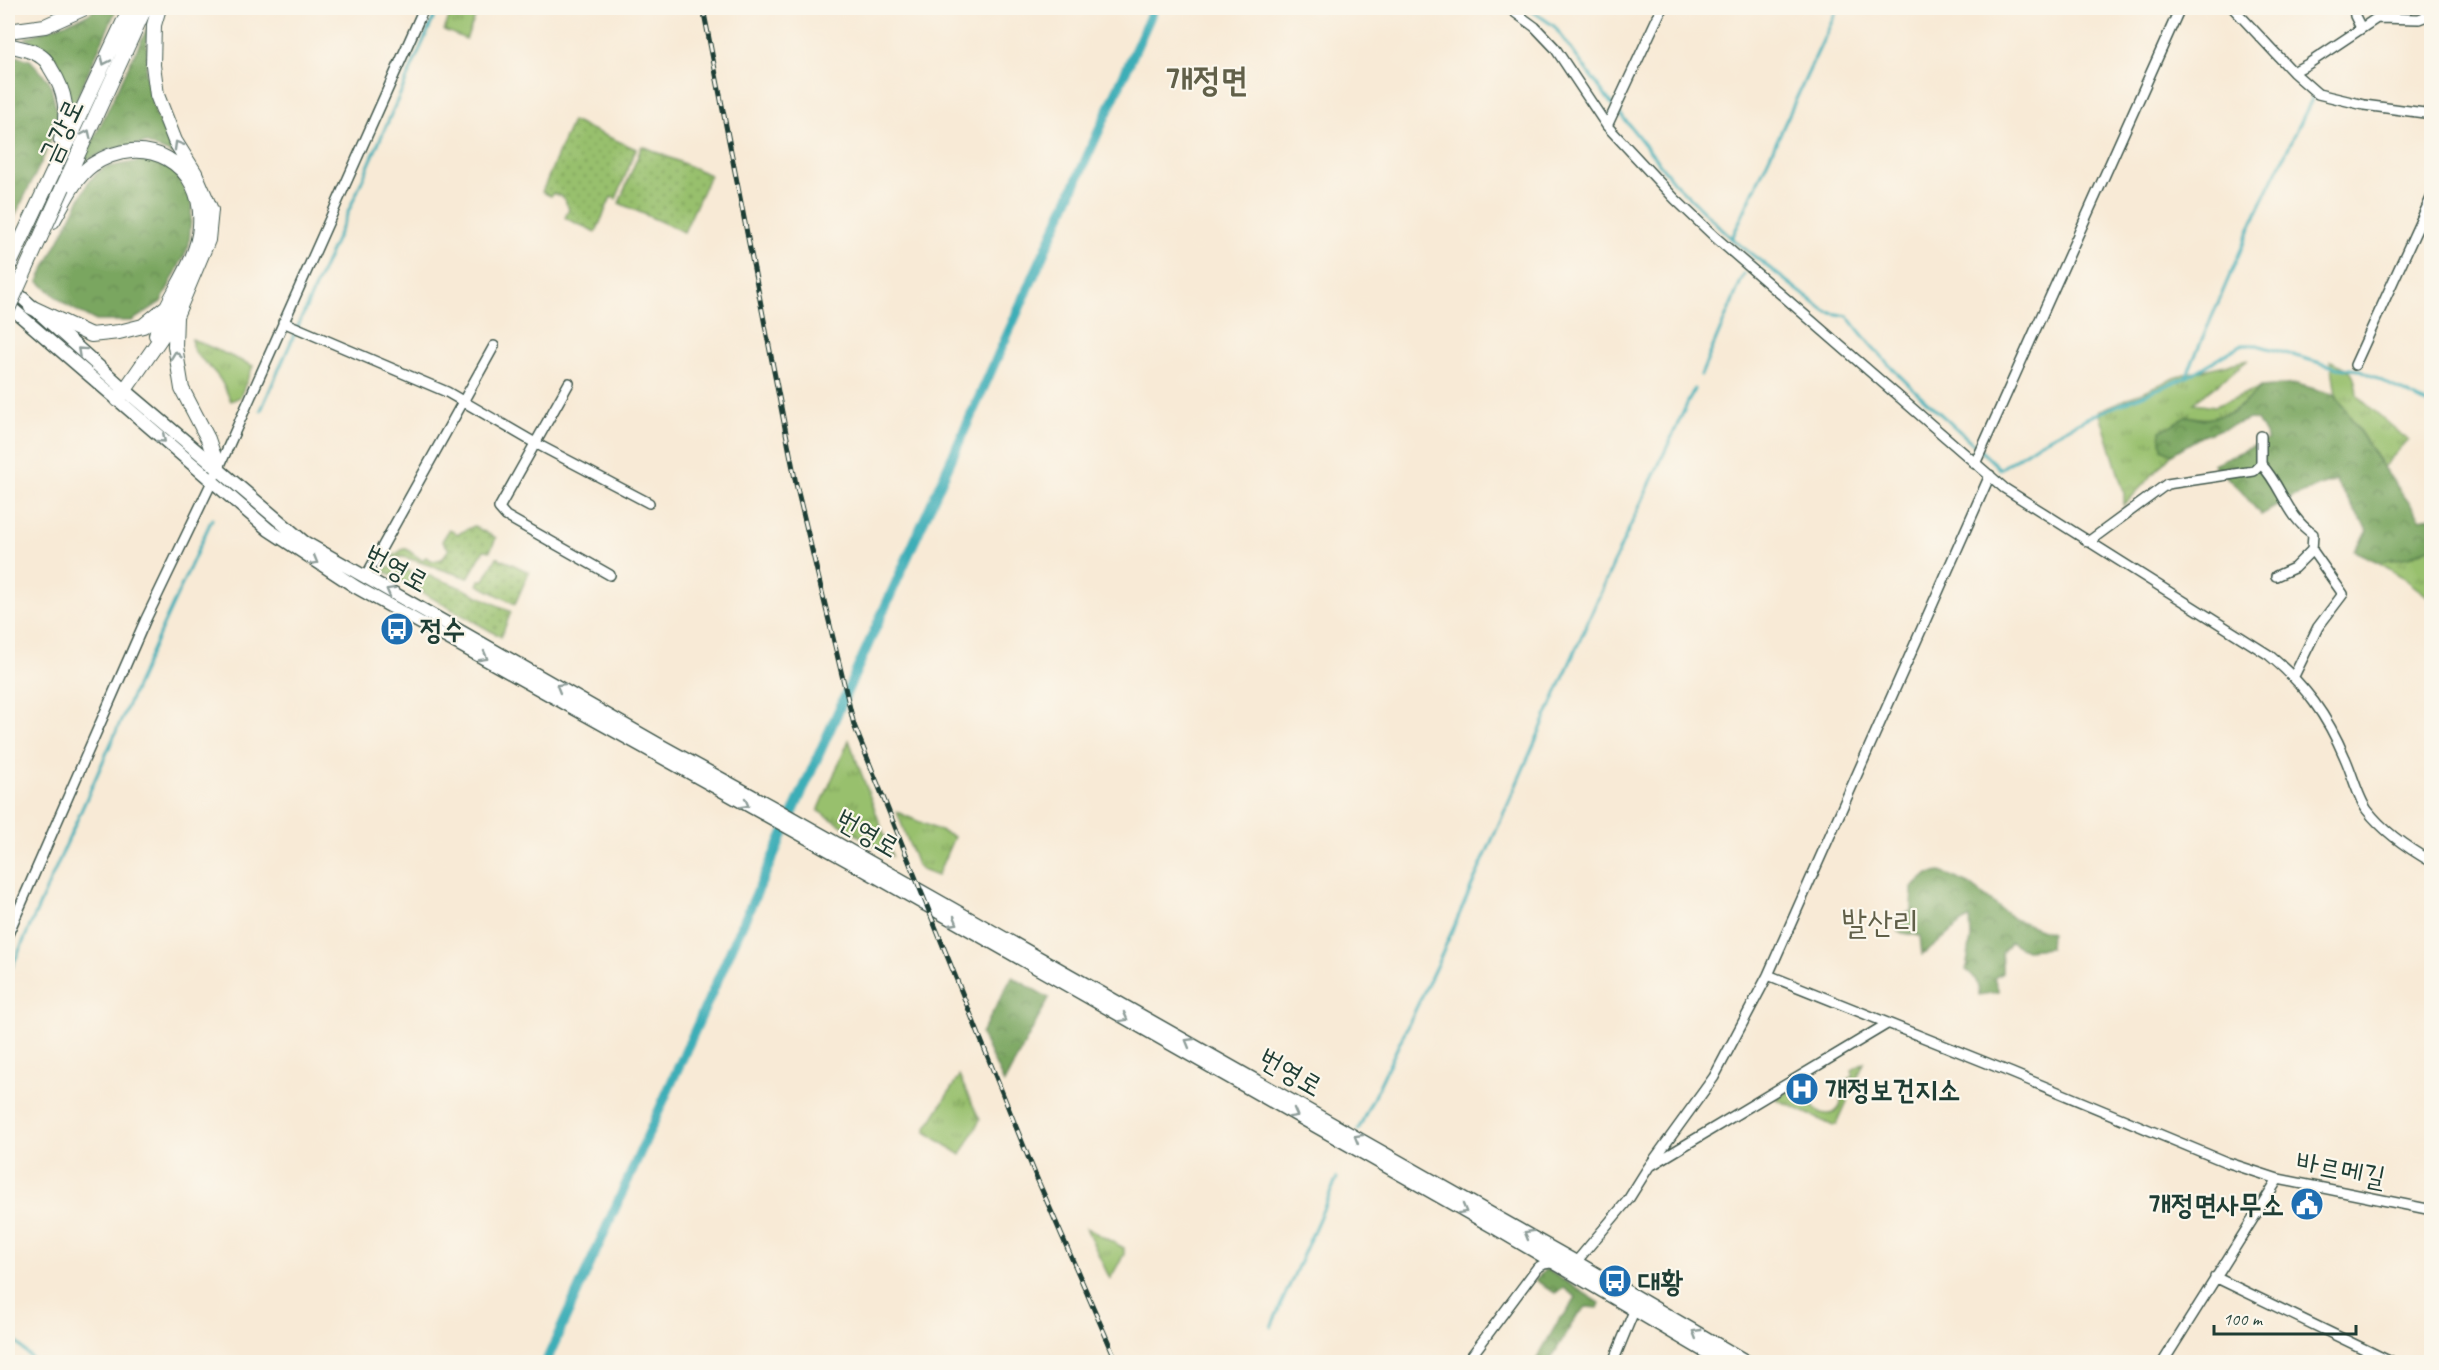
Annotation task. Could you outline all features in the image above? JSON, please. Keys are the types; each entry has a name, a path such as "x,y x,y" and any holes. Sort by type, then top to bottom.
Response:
{"highway":[{"path":"8,31 45,26 85,8"},
{"name":"금강로","path":"8,268 50,174 78,121 130,8"},
{"name":"금강로","path":"8,307 67,189 145,8"},
{"path":"122,395 153,349 156,332 173,310 208,240 211,210 195,173 174,141 156,94 153,65 154,25 159,8"},
{"path":"8,45 44,58 65,95 67,120 50,174"},
{"path":"67,189 92,165 113,155 134,150 157,153 171,159 189,178 199,202 200,227 195,249 173,310 175,346 182,389 208,439 218,468"},
{"path":"32,307 91,334 119,332 143,326 173,310"}],"main road":[{"name":"번영로","path":"8,285 211,482 269,530 356,587 774,813"},
{"name":"번영로","path":"8,307 218,468 304,542 1723,1362"},
{"name":"번영로","path":"796,826 1576,1262 1747,1362"}],"street":[{"path":"8,934 145,621 286,323 424,8"},
{"path":"1509,8 1535,27 1555,48 1609,122 1675,199 1715,237 1861,362 1975,464 2004,488 2269,655 2294,676 2318,706 2337,738 2366,809 2395,836 2432,862"},
{"path":"1609,122 1662,8"},
{"path":"1975,464 2180,8"},
{"path":"2233,8 2293,72 2318,94 2364,105 2432,114"},
{"path":"2354,8 2361,28"},
{"path":"2293,72 2377,18 2419,19 2432,14"},
{"path":"2355,365 2432,196"},
{"path":"286,323 447,392 535,443 650,503"},
{"path":"365,578 494,346"},
{"path":"568,383 499,508 506,516 610,575"},
{"path":"2261,436 2261,464 2271,475 2301,526 2313,534 2312,550 2343,594 2318,627 2294,676"},
{"path":"2088,542 2168,484 2254,471 2261,464"},
{"path":"1467,1362 1537,1268 1553,1262 1576,1262 1628,1200 1648,1168 1714,1077 1768,975 1990,475"},
{"path":"2276,576 2294,567 2312,550"},
{"path":"1768,975 2226,1162 2278,1179"},
{"path":"1648,1168 1887,1024"},
{"name":"바르메길","path":"2163,1362 2278,1179 2432,1210"},
{"path":"2215,1277 2391,1362"},
{"path":"1613,1362 1634,1311"}],"green space":[{"path":"97,8 117,8 72,109 57,60 25,38 87,15"},
{"path":"453,8 479,8 466,39 444,30"},
{"path":"148,26 146,73 156,115 175,155 145,143 108,150 82,163"},
{"path":"8,54 30,60 50,82 59,121 8,230"},
{"path":"572,121 636,149 616,199 611,197 596,232 565,218 569,209 563,197 553,193 551,196 542,192"},
{"path":"642,146 710,175 684,232 619,203"},
{"path":"145,160 175,170 192,203 189,246 161,302 132,321 96,321 66,305 38,281 89,181 103,168"},
{"path":"192,339 253,366 240,397 231,401 216,373 197,355"},
{"path":"2248,360 2194,403 2215,406 2261,387 2237,408 2220,417 2188,416 2162,449 2172,454 2124,505 2124,492 2099,411 2184,374"},
{"path":"2331,361 2351,373 2354,377 2357,396 2408,440 2383,467 2336,395"},
{"path":"2297,384 2336,395 2379,462 2421,519 2431,516 2431,547 2408,557 2378,562 2354,551 2368,531 2335,480 2295,496 2261,515 2241,491 2213,464 2268,440 2257,420 2250,419 2202,436 2172,454 2162,449 2160,431 2188,416 2203,420 2234,412 2261,387"},
{"path":"474,526 496,538 490,551 484,550 468,578 404,557 390,558 405,548 422,560 426,557 433,561 442,559 449,549 442,541 449,530 458,534"},
{"path":"2431,547 2431,599 2378,562 2408,557"},
{"path":"497,557 529,572 515,604 478,585 480,580 484,580"},
{"path":"385,567 434,577 511,612 501,637 384,571"},
{"path":"849,740 892,856 818,811"},
{"path":"897,812 954,837 937,876 922,870 917,865"},
{"path":"1941,872 1969,884 2014,919 2051,933 2050,948 2026,950 2010,942 2002,953 2002,973 1994,978 1999,992 1979,995 1976,981 1966,970 1971,938 1970,918 1922,955 1920,936 1898,932 1896,916 1912,911 1912,888 1928,874"},
{"path":"1012,977 1049,998 1004,1083 981,1034"},
{"path":"1864,1063 1837,1124 1833,1126 1776,1099 1804,1081 1811,1091 1812,1103 1816,1110 1826,1114 1833,1113 1840,1105 1843,1084 1854,1076 1852,1070"},
{"path":"959,1076 980,1120 961,1155 926,1132"},
{"path":"1086,1228 1124,1248 1124,1254 1110,1279"},
{"path":"1546,1269 1600,1303 1598,1308 1586,1307 1576,1317 1549,1362 1535,1362 1560,1318 1567,1312 1576,1297 1563,1288 1555,1293 1535,1280"}],"waterway":[{"path":"261,410 438,8"},
{"path":"546,1362 1154,8"},
{"path":"1528,8 1554,26 1613,106"},
{"path":"1732,238 1838,8"},
{"path":"2186,377 2258,210 2313,97"},
{"path":"1618,111 1674,182 1732,239 1826,312 1848,316 1901,377 2000,469 2039,443 2087,418 2189,376 2241,345 2257,345 2338,368 2360,370 2432,406"},
{"path":"1701,375 1744,274"},
{"path":"1358,1130 1441,956 1622,544 1694,389"},
{"path":"8,976 212,519"},
{"path":"1271,1327 1337,1178"},
{"path":"8,1333 35,1362"}],"railway":[{"path":"703,8 796,484 854,725 1035,1174 1117,1362"}],"place":[{"name":"정수","path":"397,629"},
{"name":"개정보건지소","path":"1802,1089"},
{"name":"개정면사무소","path":"2307,1204"},
{"name":"대황","path":"1615,1281"}],"district":[{"name":"개정면","path":"1207,79"},
{"name":"발산리","path":"1880,922"}]}
